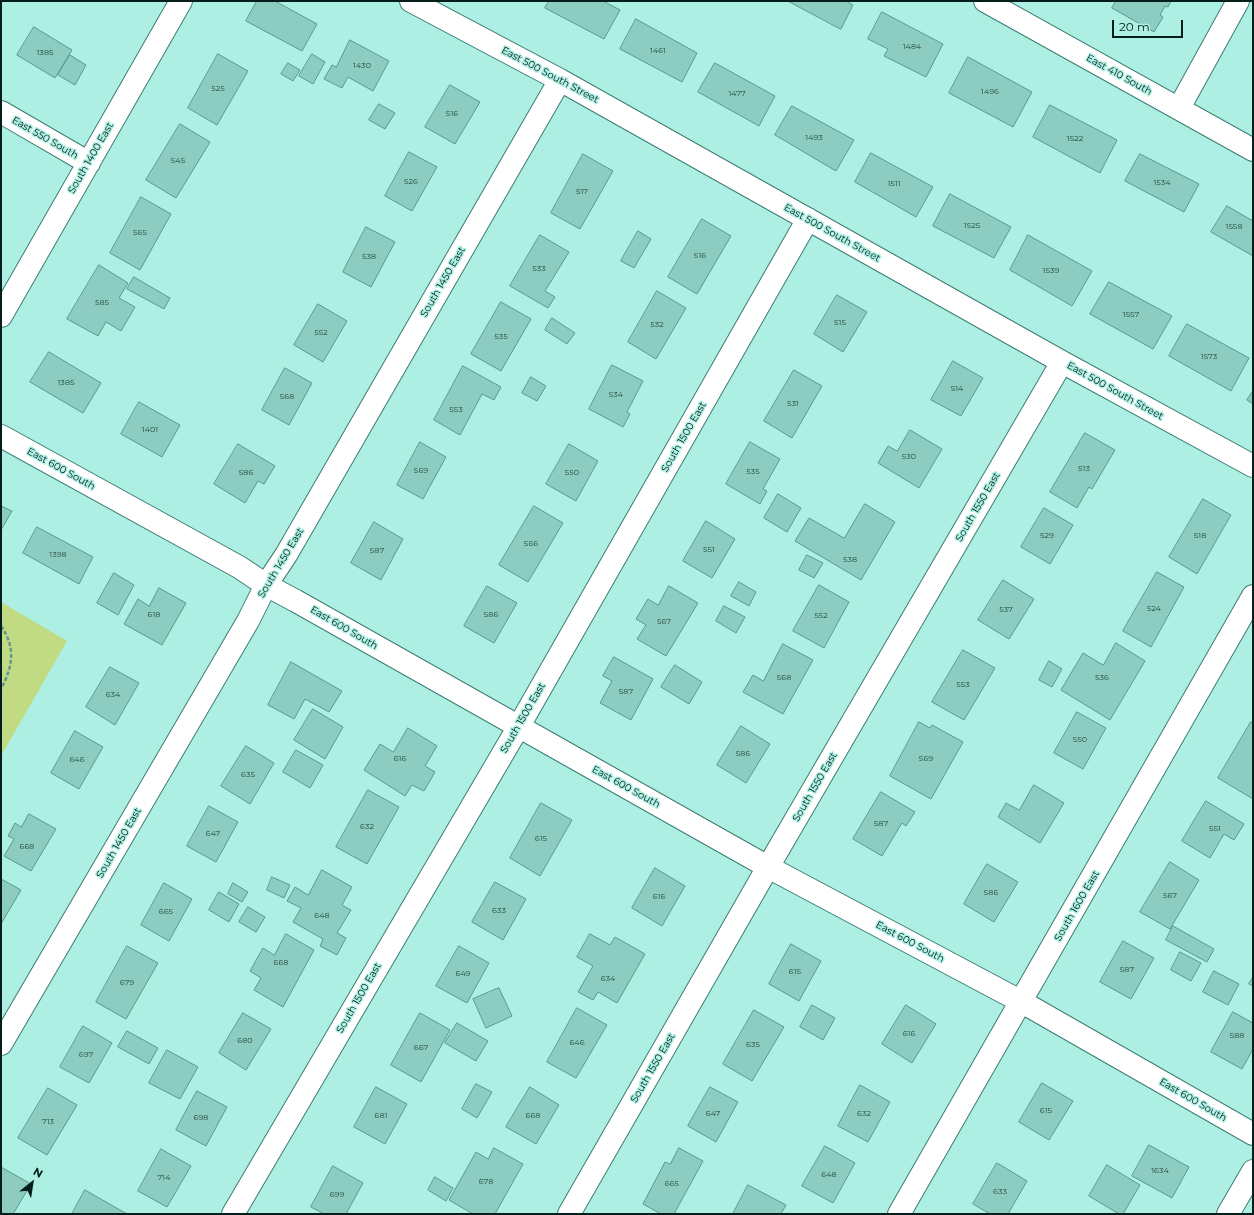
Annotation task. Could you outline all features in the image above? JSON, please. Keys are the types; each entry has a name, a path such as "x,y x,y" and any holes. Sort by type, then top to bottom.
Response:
{"street":[{"name":"South 1400 East","path":"1,316 181,1"},
{"name":"East 500 South Street","path":"411,1 560,80 1062,362 1253,466"},
{"name":"East 410 South","path":"985,1 1253,150"},
{"path":"1179,108 1238,1"},
{"name":"South 1450 East","path":"1,1044 248,621 266,585 289,551 560,80"},
{"name":"East 550 South","path":"1,112 89,163"},
{"name":"South 1500 East","path":"233,1214 519,726 808,219"},
{"name":"South 1550 East","path":"569,1214 768,867 1062,362"},
{"name":"East 600 South","path":"1,436 239,567 266,585 768,867 1022,1002 1253,1134"},
{"name":"South 1600 East","path":"899,1214 1022,1002 1253,596"},
{"path":"1228,1214 1253,1171"}],"path":[{"path":"1,626 11,646 12,659 7,677 1,689"}],"green space":[{"path":"1,602 67,641 1,756"}],"building":[{"path":"257,1 275,1 317,24 302,51 246,21"},
{"path":"549,1 603,1 620,10 604,39 545,8"},
{"path":"788,1 846,1 853,5 841,29"},
{"path":"1116,1 1171,1 1168,7 1165,6 1160,15 1163,17 1154,32 1112,8"},
{"path":"882,12 943,44 926,77 884,56 888,49 868,39"},
{"path":"636,19 697,53 682,82 620,49"},
{"path":"34,27 72,50 55,78 17,55"},
{"path":"350,40 389,61 373,91 348,77 342,88 324,79 332,65 336,67"},
{"path":"218,54 248,71 217,125 188,108"},
{"path":"312,54 325,62 313,84 299,76"},
{"path":"70,55 86,65 75,85 58,75"},
{"path":"968,57 1032,92 1013,127 949,93"},
{"path":"288,63 300,70 293,81 281,74"},
{"path":"715,63 775,96 759,126 698,92"},
{"path":"450,85 480,102 455,144 425,127"},
{"path":"379,104 395,113 385,129 369,120"},
{"path":"1050,105 1117,140 1100,173 1033,137"},
{"path":"792,106 854,140 836,171 775,135"},
{"path":"180,124 210,142 176,198 146,180"},
{"path":"409,152 437,167 412,211 385,196"},
{"path":"871,153 933,187 916,217 855,182"},
{"path":"583,154 613,171 580,229 551,213"},
{"path":"1140,154 1199,184 1184,212 1125,181"},
{"path":"950,194 1011,227 994,258 933,226"},
{"path":"141,197 171,214 140,270 110,253"},
{"path":"1227,206 1253,221 1253,256 1211,232"},
{"path":"702,219 731,236 697,294 668,277"},
{"path":"366,227 395,242 371,287 343,272"},
{"path":"638,231 651,239 634,268 621,261"},
{"path":"540,235 569,252 545,291 555,297 548,308 510,286"},
{"path":"1028,235 1092,271 1072,306 1010,270"},
{"path":"99,265 128,283 119,298 135,307 121,331 106,322 98,336 67,319"},
{"path":"134,277 170,298 164,309 127,289"},
{"path":"1109,282 1172,316 1153,349 1090,314"},
{"path":"657,291 686,308 656,359 628,342"},
{"path":"837,295 867,312 843,352 814,334"},
{"path":"501,302 531,319 501,371 471,354"},
{"path":"318,304 347,321 323,362 294,345"},
{"path":"552,318 575,333 567,344 545,330"},
{"path":"1187,324 1249,358 1231,391 1169,356"},
{"path":"49,352 101,383 83,413 30,382"},
{"path":"953,361 983,378 961,416 931,400"},
{"path":"612,365 643,381 627,412 630,414 623,427 589,409"},
{"path":"463,366 501,387 494,400 482,394 460,435 434,420"},
{"path":"285,368 312,383 289,425 262,410"},
{"path":"794,370 822,386 792,438 764,421"},
{"path":"531,377 546,386 537,401 522,393"},
{"path":"1253,391 1253,404 1247,400"},
{"path":"139,402 180,425 162,457 121,434"},
{"path":"910,430 942,449 919,488 878,463 888,446 897,451"},
{"path":"1085,433 1115,450 1092,489 1089,487 1077,508 1050,492"},
{"path":"420,442 446,457 423,499 397,485"},
{"path":"750,442 780,459 763,489 767,491 760,504 726,484"},
{"path":"238,444 275,466 264,484 258,481 245,503 214,484"},
{"path":"569,444 598,461 576,501 546,484"},
{"path":"778,494 801,508 787,532 764,518"},
{"path":"1203,499 1231,515 1197,574 1169,557"},
{"path":"865,504 895,522 861,580 795,541 809,518 844,538"},
{"path":"1,506 12,511 1,530"},
{"path":"534,506 563,523 528,582 499,565"},
{"path":"1044,508 1073,525 1050,564 1021,547"},
{"path":"706,521 735,539 712,578 683,561"},
{"path":"374,522 403,539 381,580 351,563"},
{"path":"37,527 93,557 79,584 23,553"},
{"path":"807,555 823,563 814,578 799,570"},
{"path":"1157,572 1184,587 1151,647 1123,631"},
{"path":"114,573 134,585 118,615 97,603"},
{"path":"1003,580 1034,599 1009,639 978,620"},
{"path":"739,582 756,592 749,606 731,596"},
{"path":"819,585 849,602 824,648 793,631"},
{"path":"487,586 517,603 494,643 464,626"},
{"path":"669,586 698,603 666,656 637,639 646,625 636,619 648,599 658,605"},
{"path":"159,588 186,603 162,645 124,624 138,599 149,606"},
{"path":"724,606 745,617 736,633 716,621"},
{"path":"1116,643 1145,661 1110,720 1061,690 1083,653 1103,665"},
{"path":"783,644 813,660 783,714 743,692 753,675 763,681"},
{"path":"963,650 995,668 964,720 932,702"},
{"path":"614,657 653,679 631,720 600,703 612,681 603,676"},
{"path":"1049,661 1062,669 1052,687 1039,680"},
{"path":"291,662 342,691 329,712 305,699 294,719 268,705"},
{"path":"675,665 702,682 689,704 661,687"},
{"path":"110,667 139,683 115,725 86,707"},
{"path":"313,709 343,727 325,759 294,740"},
{"path":"1077,712 1106,728 1083,769 1054,753"},
{"path":"919,722 930,728 932,725 963,742 931,799 890,776"},
{"path":"1251,722 1253,723 1253,799 1218,778"},
{"path":"741,726 770,744 746,783 717,765"},
{"path":"408,728 437,746 425,766 435,772 424,791 412,785 405,796 364,770 380,744 393,752"},
{"path":"75,731 103,747 79,789 51,773"},
{"path":"246,746 274,763 250,804 221,786"},
{"path":"296,750 323,765 310,788 283,772"},
{"path":"1034,785 1064,803 1040,843 998,817 1006,803 1019,810"},
{"path":"368,790 399,807 367,864 336,847"},
{"path":"881,792 915,812 906,826 902,823 882,856 853,839"},
{"path":"1206,801 1244,824 1234,840 1224,834 1210,858 1182,841"},
{"path":"541,803 572,820 540,876 510,858"},
{"path":"209,806 238,822 216,862 187,846"},
{"path":"29,814 56,829 31,871 4,856 14,839 8,836 15,823 21,827"},
{"path":"1170,862 1199,880 1170,929 1140,912"},
{"path":"987,864 1018,882 994,922 964,904"},
{"path":"655,868 685,886 662,926 632,908"},
{"path":"322,870 352,887 342,905 351,910 337,933 346,938 337,955 320,946 323,939 293,922 301,908 287,901 295,887 308,895"},
{"path":"272,877 290,885 284,898 267,890"},
{"path":"1,879 21,890 1,924"},
{"path":"495,882 526,899 503,940 472,922"},
{"path":"164,883 192,899 169,941 141,925"},
{"path":"233,883 248,892 242,902 228,894"},
{"path":"219,892 239,904 229,922 209,910"},
{"path":"248,907 265,917 256,932 239,922"},
{"path":"1173,926 1214,949 1207,962 1166,940"},
{"path":"286,934 314,950 283,1007 254,990 261,978 250,971 263,948 274,955"},
{"path":"590,934 610,945 615,937 645,954 617,1003 598,992 593,1000 578,992 593,966 577,957"},
{"path":"1123,941 1154,958 1131,999 1100,982"},
{"path":"791,944 821,961 799,1001 769,984"},
{"path":"127,946 158,963 126,1019 96,1002"},
{"path":"459,946 489,963 467,1003 436,986"},
{"path":"1180,952 1201,963 1191,981 1171,970"},
{"path":"1214,971 1239,984 1228,1005 1203,992"},
{"path":"1253,977 1253,986 1249,984"},
{"path":"499,988 512,1016 486,1028 473,999"},
{"path":"812,1005 835,1018 823,1040 800,1027"},
{"path":"906,1005 936,1024 912,1063 882,1044"},
{"path":"577,1008 607,1025 576,1078 547,1062"},
{"path":"754,1010 784,1027 752,1081 723,1064"},
{"path":"1233,1012 1253,1023 1253,1049 1242,1069 1211,1052"},
{"path":"243,1013 271,1029 246,1070 219,1053"},
{"path":"420,1013 450,1030 421,1082 391,1065"},
{"path":"457,1023 488,1041 476,1061 445,1043"},
{"path":"83,1026 112,1043 89,1083 60,1067"},
{"path":"127,1031 158,1048 149,1064 118,1047"},
{"path":"167,1050 198,1067 180,1099 149,1083"},
{"path":"1042,1083 1073,1101 1049,1140 1019,1122"},
{"path":"476,1084 492,1092 477,1118 462,1109"},
{"path":"860,1085 890,1102 868,1142 838,1126"},
{"path":"376,1087 407,1104 385,1144 354,1127"},
{"path":"530,1087 559,1105 536,1144 506,1127"},
{"path":"710,1087 738,1102 716,1142 688,1126"},
{"path":"48,1088 77,1105 47,1155 18,1138"},
{"path":"197,1091 227,1107 206,1146 176,1130"},
{"path":"1149,1145 1189,1167 1172,1198 1132,1176"},
{"path":"825,1146 855,1163 833,1203 802,1186"},
{"path":"494,1148 523,1164 495,1214 473,1214 449,1200 476,1152 488,1159"},
{"path":"679,1148 703,1161 674,1214 661,1214 643,1204 665,1162 670,1164"},
{"path":"161,1149 191,1166 167,1207 138,1191"},
{"path":"997,1163 1027,1181 1008,1214 990,1214 973,1204"},
{"path":"1107,1165 1140,1185 1123,1214 1119,1214 1089,1196"},
{"path":"333,1166 363,1183 346,1214 324,1214 311,1207"},
{"path":"1,1167 31,1184 13,1214 1,1214"},
{"path":"435,1177 453,1188 446,1201 428,1190"},
{"path":"748,1185 786,1205 781,1214 733,1214"},
{"path":"85,1190 127,1214 72,1214"}]}
